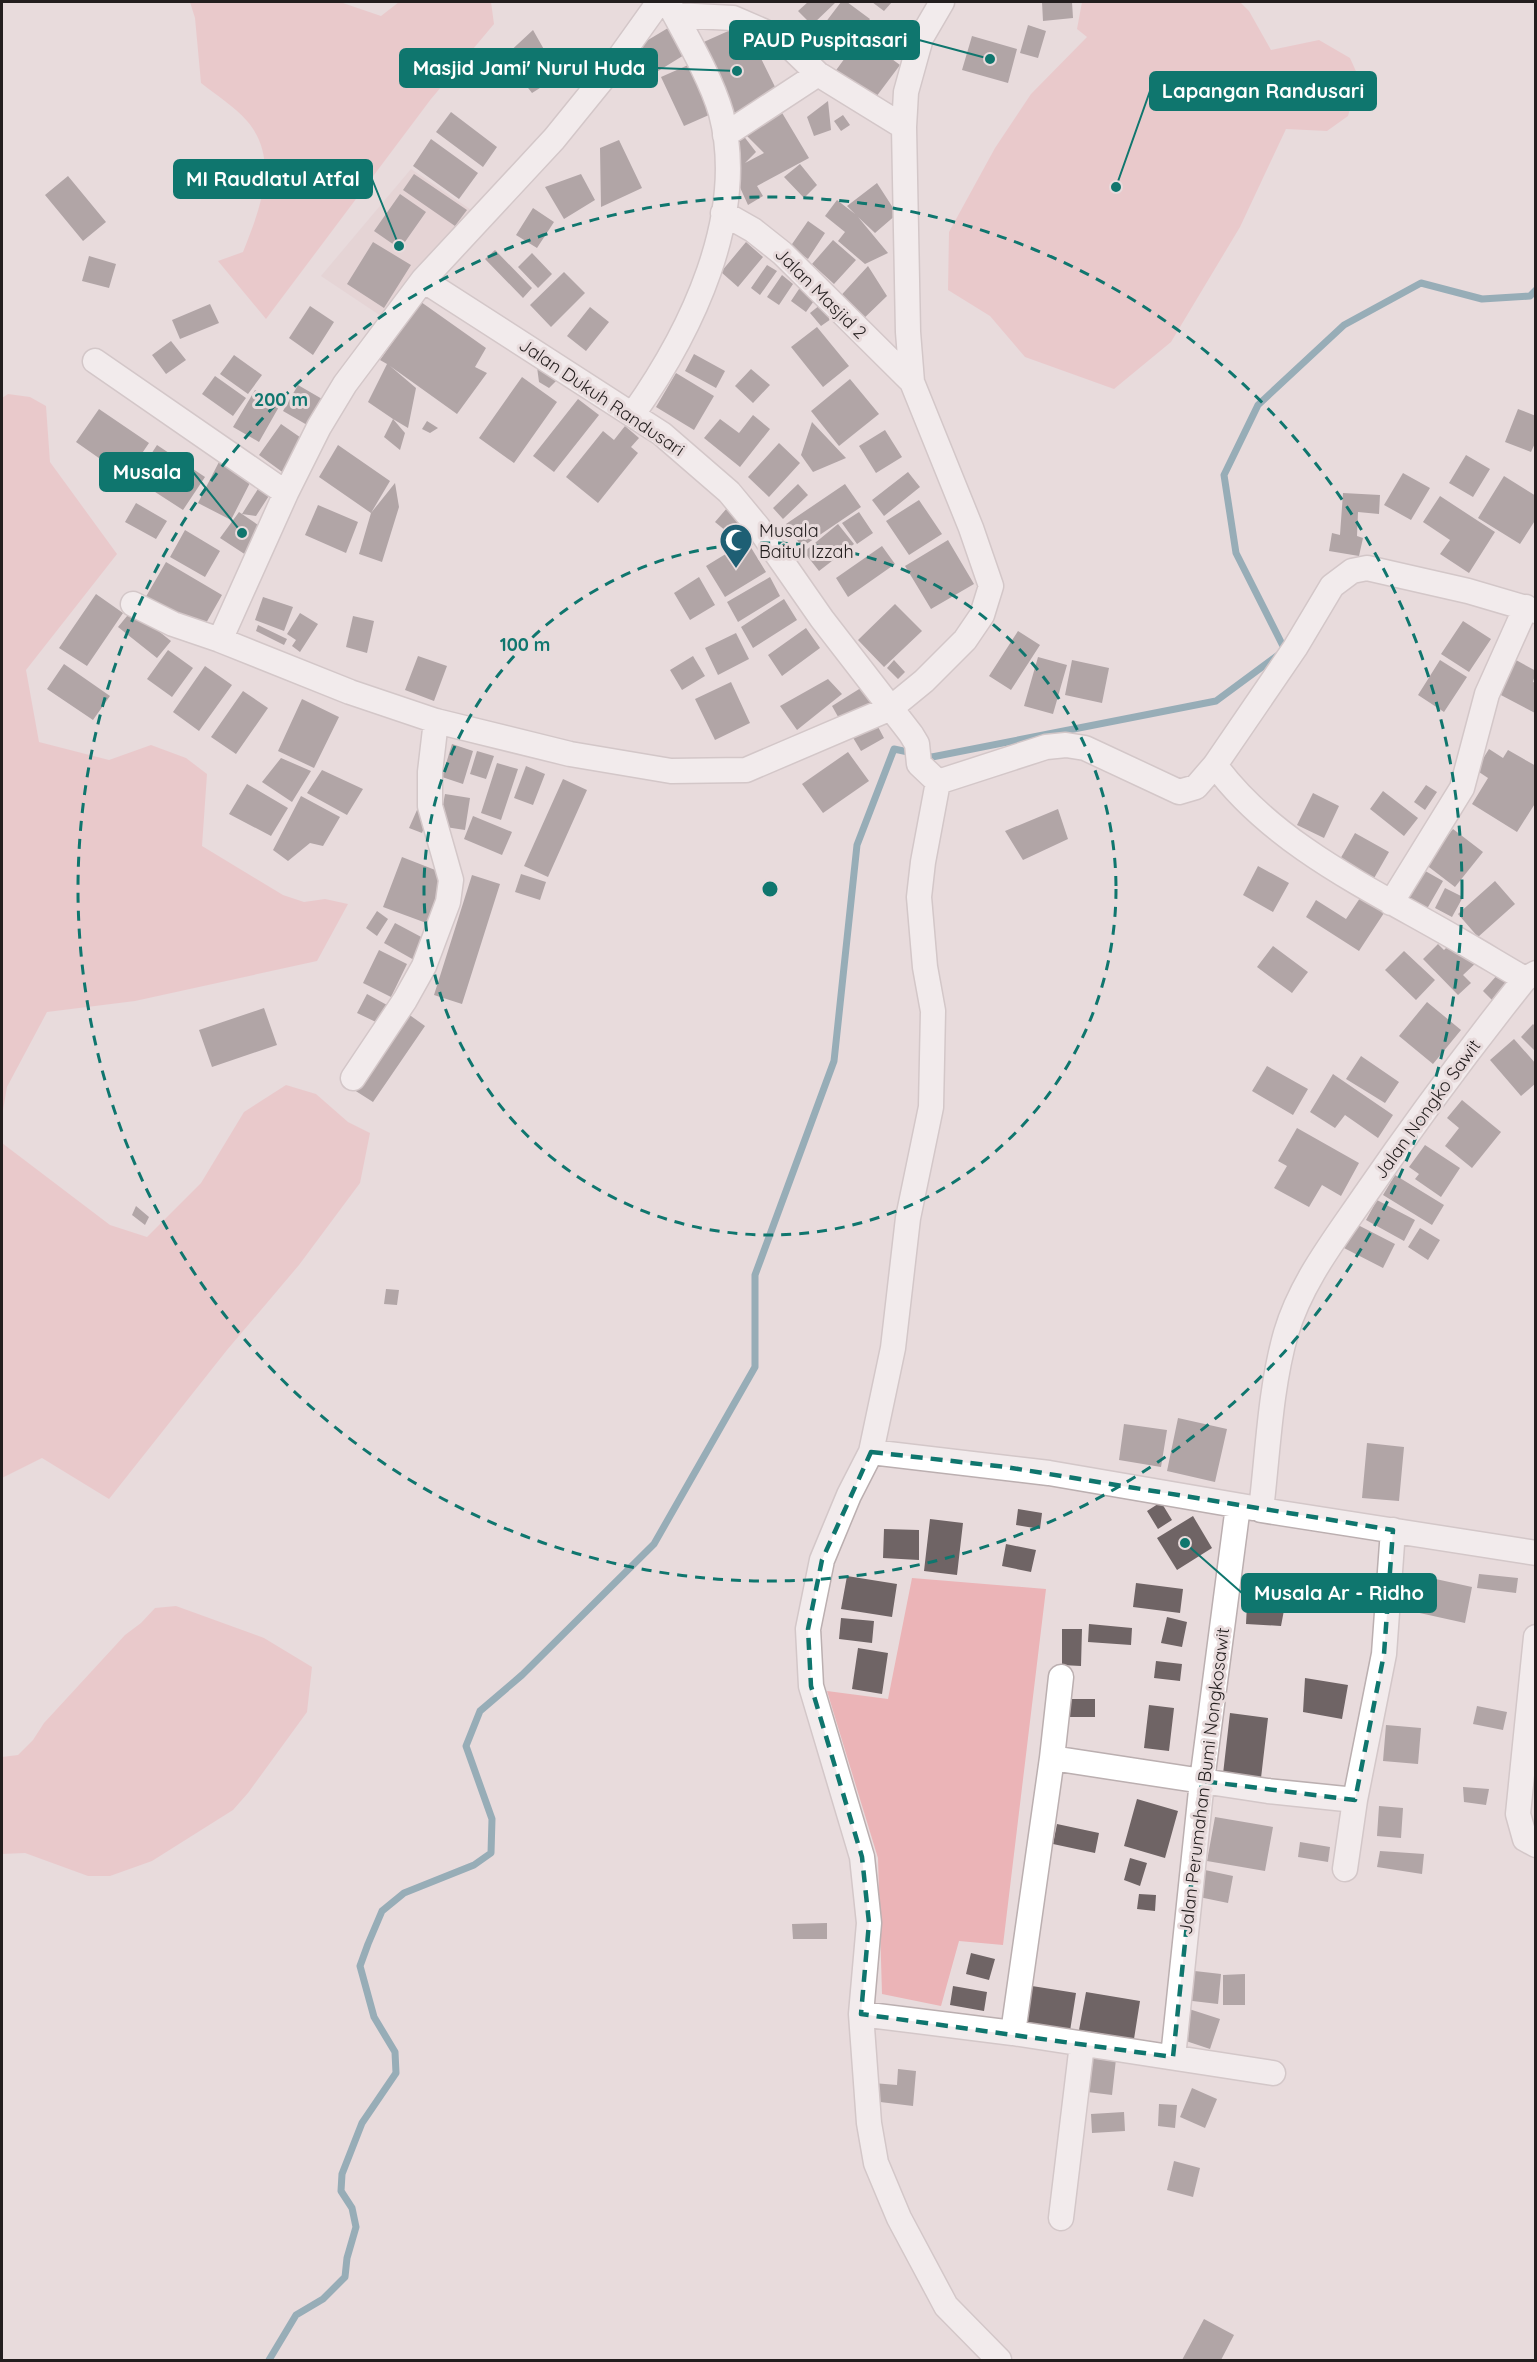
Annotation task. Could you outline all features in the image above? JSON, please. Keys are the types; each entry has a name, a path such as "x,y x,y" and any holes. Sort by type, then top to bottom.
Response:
{"street":[{"path":"133,604 173,624 220,640 350,692 436,721 570,754 671,771 746,770 891,708 924,681 964,640 982,615 991,586 971,528 912,382 908,332 904,128 906,92 912,63 921,38 942,2"},
{"path":"667,6 733,18 786,44 818,74 904,128"},
{"path":"633,414 665,369 688,327 707,277 723,213 726,187 725,135 720,110 667,6"},
{"path":"220,640 286,494 319,427 345,384 423,280 554,139 614,65 667,6"},
{"path":"725,135 818,74"},
{"name":"Jalan Masjid 2","path":"723,213 753,230 783,253 912,382"},
{"name":"Jalan Dukuh Randusari","path":"423,280 633,414 695,459 729,492 758,527 822,619 891,708 918,754 938,782"},
{"path":"95,361 286,494"},
{"path":"999,2361 946,2306 899,2218 876,2163 869,2123 861,2014 869,1923 862,1857 810,1686 808,1629 822,1560 849,1495 871,1452 893,1348 908,1218 931,1107 933,1011 925,967 919,897 938,782 1046,747 1066,745 1085,748 1179,792 1196,787 1215,765 1295,648 1332,586 1352,572 1367,568 1531,609 1487,694 1462,788 1391,903"},
{"path":"353,1078 405,1000 424,966 448,902 450,880 430,806 430,772 436,721"},
{"path":"1215,765 1248,803 1309,851 1361,887 1530,976"},
{"name":"Jalan Nongko Sawit","path":"1261,1510 1277,1384 1286,1334 1302,1293 1326,1252 1447,1078 1530,976"},
{"path":"871,1452 1038,1471 1261,1510 1536,1553"},
{"name":"Jalan Perumahan Bumi Nongkosawit","path":"1173,2057 1202,1781 1238,1506"},
{"path":"1345,1869 1355,1800 1384,1654 1393,1530"},
{"path":"1536,1637 1518,1814 1525,1839 1536,1845"},
{"path":"1013,2033 1052,1758 1061,1677"},
{"path":"1052,1758 1202,1781 1355,1800"},
{"path":"861,2014 1013,2033 1273,2073"},
{"path":"1061,2218 1082,2044"}],"highlighted area":[{"path":"871,1452 1006,1467 1393,1530 1384,1654 1355,1800 1202,1781 1173,2057 861,2014 869,1923 862,1857 811,1686 808,1629 822,1560"}],"shaded area":[{"path":"190,2 340,2 381,16 399,2 491,2 494,24 431,99 266,319 218,261 243,252 264,186 263,152 257,136 247,121 201,83 195,18"},
{"path":"1082,2 1240,2 1249,11 1271,50 1319,40 1350,58 1359,78 1348,116 1327,131 1286,129 1240,227 1171,342 1114,389 1025,357 990,316 948,290 949,232 995,148 1031,94 1087,37 1077,29"},
{"path":"411,169 480,216 384,318 321,276"},
{"path":"8,394 30,397 46,406 50,462 117,554 26,670 39,742 109,760 151,745 186,758 207,774 202,846 283,895 304,902 325,899 348,904 317,961 135,1001 47,1012 7,1087 2,1116 2,398"},
{"path":"286,1085 316,1094 348,1122 370,1133 360,1183 299,1265 227,1350 109,1499 42,1458 2,1478 2,1143 110,1225 147,1237 201,1183 244,1112"},
{"path":"912,1578 1046,1589 1003,1945 959,1941 941,2006 882,1994 878,1858 827,1691 888,1699"},
{"path":"176,1606 264,1638 312,1667 307,1712 233,1810 152,1861 110,1876 88,1876 25,1853 2,1854 2,1757 18,1755 33,1740 44,1723 125,1635 155,1608"}],"building":[{"path":"808,2 836,2 812,25 798,11"},
{"path":"841,2 847,2 870,19 850,47 822,27"},
{"path":"872,2 892,2 884,11"},
{"path":"1042,2 1072,2 1073,18 1043,21"},
{"path":"744,24 780,97 727,119 697,45"},
{"path":"673,25 689,52 655,73 638,46"},
{"path":"1028,25 1046,31 1038,58 1020,53"},
{"path":"533,30 559,76 532,93 504,57"},
{"path":"861,36 900,65 873,101 834,73"},
{"path":"972,36 1017,49 1008,83 962,70"},
{"path":"695,62 718,111 684,126 661,77"},
{"path":"828,101 831,130 814,136 807,117"},
{"path":"778,106 809,158 757,186 763,196 748,205 738,183 732,135 739,130 756,152 745,163 764,153 739,128"},
{"path":"451,112 497,147 483,167 436,132"},
{"path":"843,115 850,125 841,131 834,121"},
{"path":"431,139 478,173 459,199 413,166"},
{"path":"619,140 642,188 601,207 600,148"},
{"path":"800,164 817,185 804,198 784,177"},
{"path":"414,174 467,210 455,226 403,190"},
{"path":"581,174 595,200 564,219 545,187"},
{"path":"68,176 106,222 83,241 45,195"},
{"path":"877,183 897,214 875,233 858,217 888,253 865,264 838,241 845,232 825,216 837,200 855,214 847,206"},
{"path":"400,194 426,212 400,249 374,231"},
{"path":"533,208 554,222 537,248 516,235"},
{"path":"808,221 825,233 808,259 790,247"},
{"path":"833,240 856,260 834,284 812,264"},
{"path":"373,242 411,265 384,308 347,284"},
{"path":"746,242 763,257 738,287 721,272"},
{"path":"495,250 532,288 523,298 485,259"},
{"path":"532,253 552,274 538,288 518,267"},
{"path":"89,256 116,264 109,288 82,281"},
{"path":"767,265 777,271 760,295 751,288"},
{"path":"868,266 887,296 858,324 835,302"},
{"path":"564,272 585,293 551,327 530,305"},
{"path":"782,275 793,284 779,305 767,297"},
{"path":"801,286 816,298 806,312 791,301"},
{"path":"421,302 486,348 475,367 487,373 457,414 390,366 416,388 408,428 368,402 387,364 380,360"},
{"path":"210,304 219,323 180,339 172,320"},
{"path":"820,305 831,319 821,326 810,313"},
{"path":"310,306 334,322 313,355 289,338"},
{"path":"590,307 609,322 586,351 567,336"},
{"path":"817,327 849,366 823,387 791,347"},
{"path":"171,341 186,360 166,374 152,355"},
{"path":"694,354 725,371 716,388 685,371"},
{"path":"234,355 262,375 248,394 220,374"},
{"path":"537,367 559,378 549,388 539,382"},
{"path":"751,369 770,385 753,403 735,386"},
{"path":"676,373 714,396 694,430 656,407"},
{"path":"215,376 246,398 233,416 202,394"},
{"path":"522,377 557,402 514,463 479,438"},
{"path":"850,379 879,414 839,446 811,411"},
{"path":"298,385 329,403 314,429 283,411"},
{"path":"255,390 280,405 259,442 233,427"},
{"path":"578,399 599,415 554,472 533,456"},
{"path":"99,409 149,443 126,477 76,442"},
{"path":"1518,409 1536,416 1536,441 1531,452 1505,442"},
{"path":"753,415 770,429 740,467 704,438 720,419 739,433"},
{"path":"393,419 405,433 400,450 384,437"},
{"path":"427,421 438,428 430,433 422,429"},
{"path":"812,422 846,458 813,472 801,455"},
{"path":"281,424 307,442 285,474 259,455"},
{"path":"625,426 639,438 631,447 638,453 598,503 566,477 603,431 614,440"},
{"path":"885,430 902,457 876,473 859,446"},
{"path":"779,443 800,463 769,497 748,477"},
{"path":"157,445 205,477 183,510 135,479"},
{"path":"338,445 390,481 371,513 319,477"},
{"path":"1466,455 1490,469 1473,497 1449,483"},
{"path":"221,458 254,475 231,520 198,503"},
{"path":"908,472 920,487 884,516 872,500"},
{"path":"1403,473 1430,488 1411,520 1384,505"},
{"path":"1504,476 1536,496 1536,519 1520,544 1478,518"},
{"path":"263,481 274,488 256,516 242,514"},
{"path":"395,483 399,507 382,562 359,554 371,513"},
{"path":"798,484 808,495 783,519 773,508"},
{"path":"845,484 861,507 802,547 786,524"},
{"path":"1343,493 1380,495 1379,514 1358,512 1357,536 1363,538 1359,556 1329,551 1332,533 1340,535"},
{"path":"1440,496 1495,532 1469,573 1440,554 1450,540 1423,522"},
{"path":"919,500 942,534 909,555 886,521"},
{"path":"136,503 167,521 156,539 125,522"},
{"path":"318,505 358,522 346,553 305,535"},
{"path":"727,508 744,522 732,536 715,522"},
{"path":"239,512 264,529 246,555 220,538"},
{"path":"859,512 873,533 857,544 842,523"},
{"path":"838,524 854,544 819,571 804,552"},
{"path":"185,530 220,551 205,577 170,557"},
{"path":"948,540 974,584 931,609 905,566"},
{"name":"Musala Baitul Izzah","path":"747,541 766,572 725,597 706,566"},
{"path":"882,546 895,564 848,597 836,578"},
{"path":"166,562 222,595 201,632 144,600"},
{"path":"699,577 715,605 690,620 674,593"},
{"path":"770,577 780,596 738,622 727,602"},
{"path":"96,594 123,613 87,666 59,648"},
{"path":"263,597 293,607 284,631 255,620"},
{"path":"784,599 797,620 753,648 741,627"},
{"path":"895,604 922,631 884,667 858,640"},
{"path":"132,610 171,641 157,658 118,627"},
{"path":"300,613 318,624 300,652 292,646 296,640 287,634"},
{"path":"353,616 374,621 367,653 346,647"},
{"path":"1463,621 1491,639 1469,672 1441,654"},
{"path":"258,625 287,639 284,645 256,631"},
{"path":"806,628 820,648 782,676 768,655"},
{"path":"1018,631 1040,645 1011,690 989,676"},
{"path":"736,633 749,659 718,675 705,648"},
{"path":"168,650 193,668 172,697 147,679"},
{"path":"418,656 447,666 434,701 405,690"},
{"path":"693,656 705,676 682,690 670,670"},
{"path":"1038,657 1067,665 1053,714 1024,706"},
{"path":"894,660 905,672 898,679 887,668"},
{"path":"1072,660 1109,668 1102,703 1065,695"},
{"path":"1440,660 1467,677 1444,712 1418,695"},
{"path":"1516,660 1536,671 1533,682 1536,683 1535,713 1497,693"},
{"path":"64,664 110,696 93,720 47,689"},
{"path":"205,666 232,685 199,731 173,712"},
{"path":"828,679 842,694 797,730 780,706"},
{"path":"731,682 750,723 715,740 695,699"},
{"path":"864,686 873,703 841,722 832,706"},
{"path":"243,691 268,708 236,754 211,737"},
{"path":"302,699 339,717 314,768 278,751"},
{"path":"876,723 884,738 861,751 852,736"},
{"path":"452,744 473,751 463,784 442,777"},
{"path":"1489,749 1503,758 1508,750 1536,766 1536,802 1517,832 1472,804 1488,778 1476,770"},
{"path":"477,751 494,756 486,779 470,774"},
{"path":"848,752 869,781 823,813 802,784"},
{"path":"281,758 311,771 292,802 262,782"},
{"path":"497,763 518,769 501,820 481,813"},
{"path":"526,766 545,774 533,805 514,798"},
{"path":"322,770 363,789 347,815 307,793"},
{"path":"563,779 587,790 548,877 524,866"},
{"path":"247,784 288,808 271,836 229,814"},
{"path":"1426,785 1437,792 1425,810 1414,802"},
{"path":"1383,791 1418,818 1404,836 1370,809"},
{"path":"1313,793 1339,806 1324,838 1297,825"},
{"path":"445,794 470,798 465,830 439,826"},
{"path":"301,796 340,817 323,846 310,843 288,861 273,850"},
{"path":"1058,809 1068,839 1023,860 1005,831"},
{"path":"417,810 429,814 422,833 409,828"},
{"path":"473,816 512,832 502,855 464,839"},
{"path":"1453,829 1483,852 1455,887 1425,864"},
{"path":"1355,833 1389,852 1373,880 1339,861"},
{"path":"402,857 448,875 429,924 383,907"},
{"path":"1258,866 1289,883 1273,912 1243,895"},
{"path":"1420,868 1443,881 1424,914 1401,901"},
{"path":"521,874 546,882 540,900 515,892"},
{"path":"472,875 500,884 462,1004 434,995"},
{"path":"1495,881 1515,904 1478,937 1458,914"},
{"path":"1445,888 1463,897 1452,917 1435,908"},
{"path":"1360,898 1384,913 1359,951 1306,917 1316,900 1346,919"},
{"path":"377,911 388,919 377,936 366,928"},
{"path":"395,923 425,939 414,960 384,943"},
{"path":"1455,939 1478,961 1463,975 1471,983 1458,995 1423,959 1438,944 1444,950"},
{"path":"1273,946 1308,972 1292,993 1257,967"},
{"path":"379,950 407,964 391,997 363,983"},
{"path":"1404,951 1435,980 1416,1000 1385,970"},
{"path":"1499,973 1508,981 1492,1000 1483,991"},
{"path":"367,994 387,1005 378,1023 357,1013"},
{"path":"1427,1002 1461,1030 1433,1064 1399,1036"},
{"path":"264,1008 277,1045 212,1067 199,1030"},
{"path":"404,1011 425,1026 373,1102 351,1088"},
{"path":"1533,1024 1536,1027 1536,1052 1521,1037"},
{"path":"1514,1039 1536,1064 1536,1083 1521,1096 1490,1060"},
{"path":"1361,1056 1399,1082 1385,1103 1346,1079"},
{"path":"1267,1066 1308,1089 1293,1115 1252,1091"},
{"path":"1333,1074 1393,1115 1378,1138 1345,1115 1335,1128 1310,1112"},
{"path":"1462,1100 1501,1132 1472,1168 1445,1146 1459,1128 1447,1118"},
{"path":"1297,1128 1359,1163 1341,1196 1322,1185 1309,1207 1274,1188 1287,1166 1278,1161"},
{"path":"1425,1145 1460,1168 1441,1197 1415,1179 1419,1174 1409,1167"},
{"path":"1395,1175 1444,1205 1432,1225 1383,1195"},
{"path":"1377,1200 1415,1220 1404,1241 1366,1220"},
{"path":"136,1206 149,1217 145,1225 132,1215"},
{"path":"1356,1224 1395,1244 1383,1268 1344,1248"},
{"path":"1420,1228 1440,1240 1428,1260 1408,1247"},
{"path":"386,1289 399,1290 397,1305 384,1304"},
{"path":"1178,1418 1227,1429 1215,1482 1167,1471"},
{"path":"1124,1424 1167,1430 1161,1467 1119,1460"},
{"path":"1367,1443 1404,1447 1399,1501 1362,1498"},
{"path":"1161,1502 1172,1520 1158,1529 1147,1511"},
{"path":"1018,1509 1042,1513 1040,1529 1016,1525"},
{"path":"1193,1516 1212,1548 1177,1570 1157,1538"},
{"path":"930,1519 963,1523 957,1575 924,1571"},
{"path":"884,1529 919,1530 919,1560 883,1558"},
{"path":"1006,1544 1036,1550 1031,1572 1002,1566"},
{"path":"1413,1574 1472,1587 1465,1623 1406,1610"},
{"path":"1479,1574 1518,1578 1516,1593 1477,1588"},
{"path":"847,1576 897,1584 892,1617 841,1609"},
{"path":"1136,1583 1183,1589 1180,1613 1133,1607"},
{"path":"1247,1604 1285,1605 1281,1626 1246,1624"},
{"path":"1167,1617 1187,1622 1182,1647 1161,1643"},
{"path":"841,1618 874,1621 872,1643 839,1639"},
{"path":"1089,1624 1132,1628 1131,1645 1088,1642"},
{"path":"1062,1629 1082,1629 1081,1666 1062,1665"},
{"path":"858,1648 888,1653 882,1694 852,1689"},
{"path":"1156,1661 1182,1664 1180,1681 1154,1678"},
{"path":"1305,1678 1348,1685 1342,1719 1303,1712"},
{"path":"1067,1699 1095,1699 1095,1717 1066,1717"},
{"path":"1149,1705 1174,1708 1169,1751 1144,1748"},
{"path":"1477,1706 1507,1712 1503,1730 1473,1724"},
{"path":"1230,1713 1268,1718 1261,1778 1223,1774"},
{"path":"1386,1725 1421,1728 1418,1764 1383,1761"},
{"path":"1463,1787 1489,1789 1486,1805 1464,1802"},
{"path":"1137,1799 1178,1811 1165,1858 1124,1846"},
{"path":"1379,1806 1403,1808 1401,1838 1377,1836"},
{"path":"1215,1817 1273,1827 1265,1871 1207,1861"},
{"path":"1057,1824 1099,1833 1095,1853 1053,1844"},
{"path":"1300,1842 1330,1847 1328,1862 1298,1857"},
{"path":"1380,1851 1424,1854 1422,1874 1377,1867"},
{"path":"1130,1858 1147,1863 1140,1886 1124,1880"},
{"path":"1205,1870 1233,1876 1228,1903 1199,1897"},
{"path":"1139,1894 1156,1895 1155,1911 1137,1909"},
{"path":"827,1923 827,1939 793,1939 792,1924"},
{"path":"971,1953 995,1959 989,1980 966,1974"},
{"path":"1186,1970 1221,1974 1218,2004 1184,2000"},
{"path":"1245,1974 1245,2005 1223,2005 1223,1975"},
{"path":"953,1986 987,1992 984,2011 950,2005"},
{"path":"1032,1986 1076,1993 1070,2031 1027,2024"},
{"path":"1086,1992 1140,2001 1134,2039 1079,2030"},
{"path":"1189,2009 1220,2019 1210,2049 1180,2039"},
{"path":"1083,2055 1116,2059 1112,2095 1079,2091"},
{"path":"898,2069 916,2071 913,2106 872,2101 873,2083 897,2085"},
{"path":"1192,2088 1217,2099 1205,2128 1180,2117"},
{"path":"1159,2104 1177,2105 1175,2128 1158,2126"},
{"path":"1124,2112 1125,2131 1092,2133 1091,2114"},
{"path":"1174,2161 1200,2168 1193,2197 1167,2190"},
{"path":"1204,2319 1234,2335 1221,2360 1182,2360"}],"waterway":[{"path":"269,2360 296,2315 323,2299 345,2277 347,2258 356,2227 352,2208 341,2191 342,2174 362,2123 396,2073 395,2052 374,2017 360,1966 382,1911 404,1893 474,1865 491,1853 492,1819 466,1746 480,1711 522,1675 654,1544 755,1367 755,1275 834,1061 857,845 894,749 932,757 1216,701 1285,650 1236,553 1224,475 1258,405 1344,325 1421,283 1482,299 1530,296 1536,290"}],"place":[{"name":"PAUD Puspitasari","path":"990,59"},
{"name":"Masjid Jami' Nurul Huda","path":"737,71"},
{"name":"Lapangan Randusari","path":"1116,187"},
{"name":"MI Raudlatul Atfal","path":"399,246"},
{"name":"Musala","path":"242,533"},
{"name":"Musala Baitul Izzah","path":"736,569"},
{"name":"Musala Ar - Ridho","path":"1185,1543"}]}
